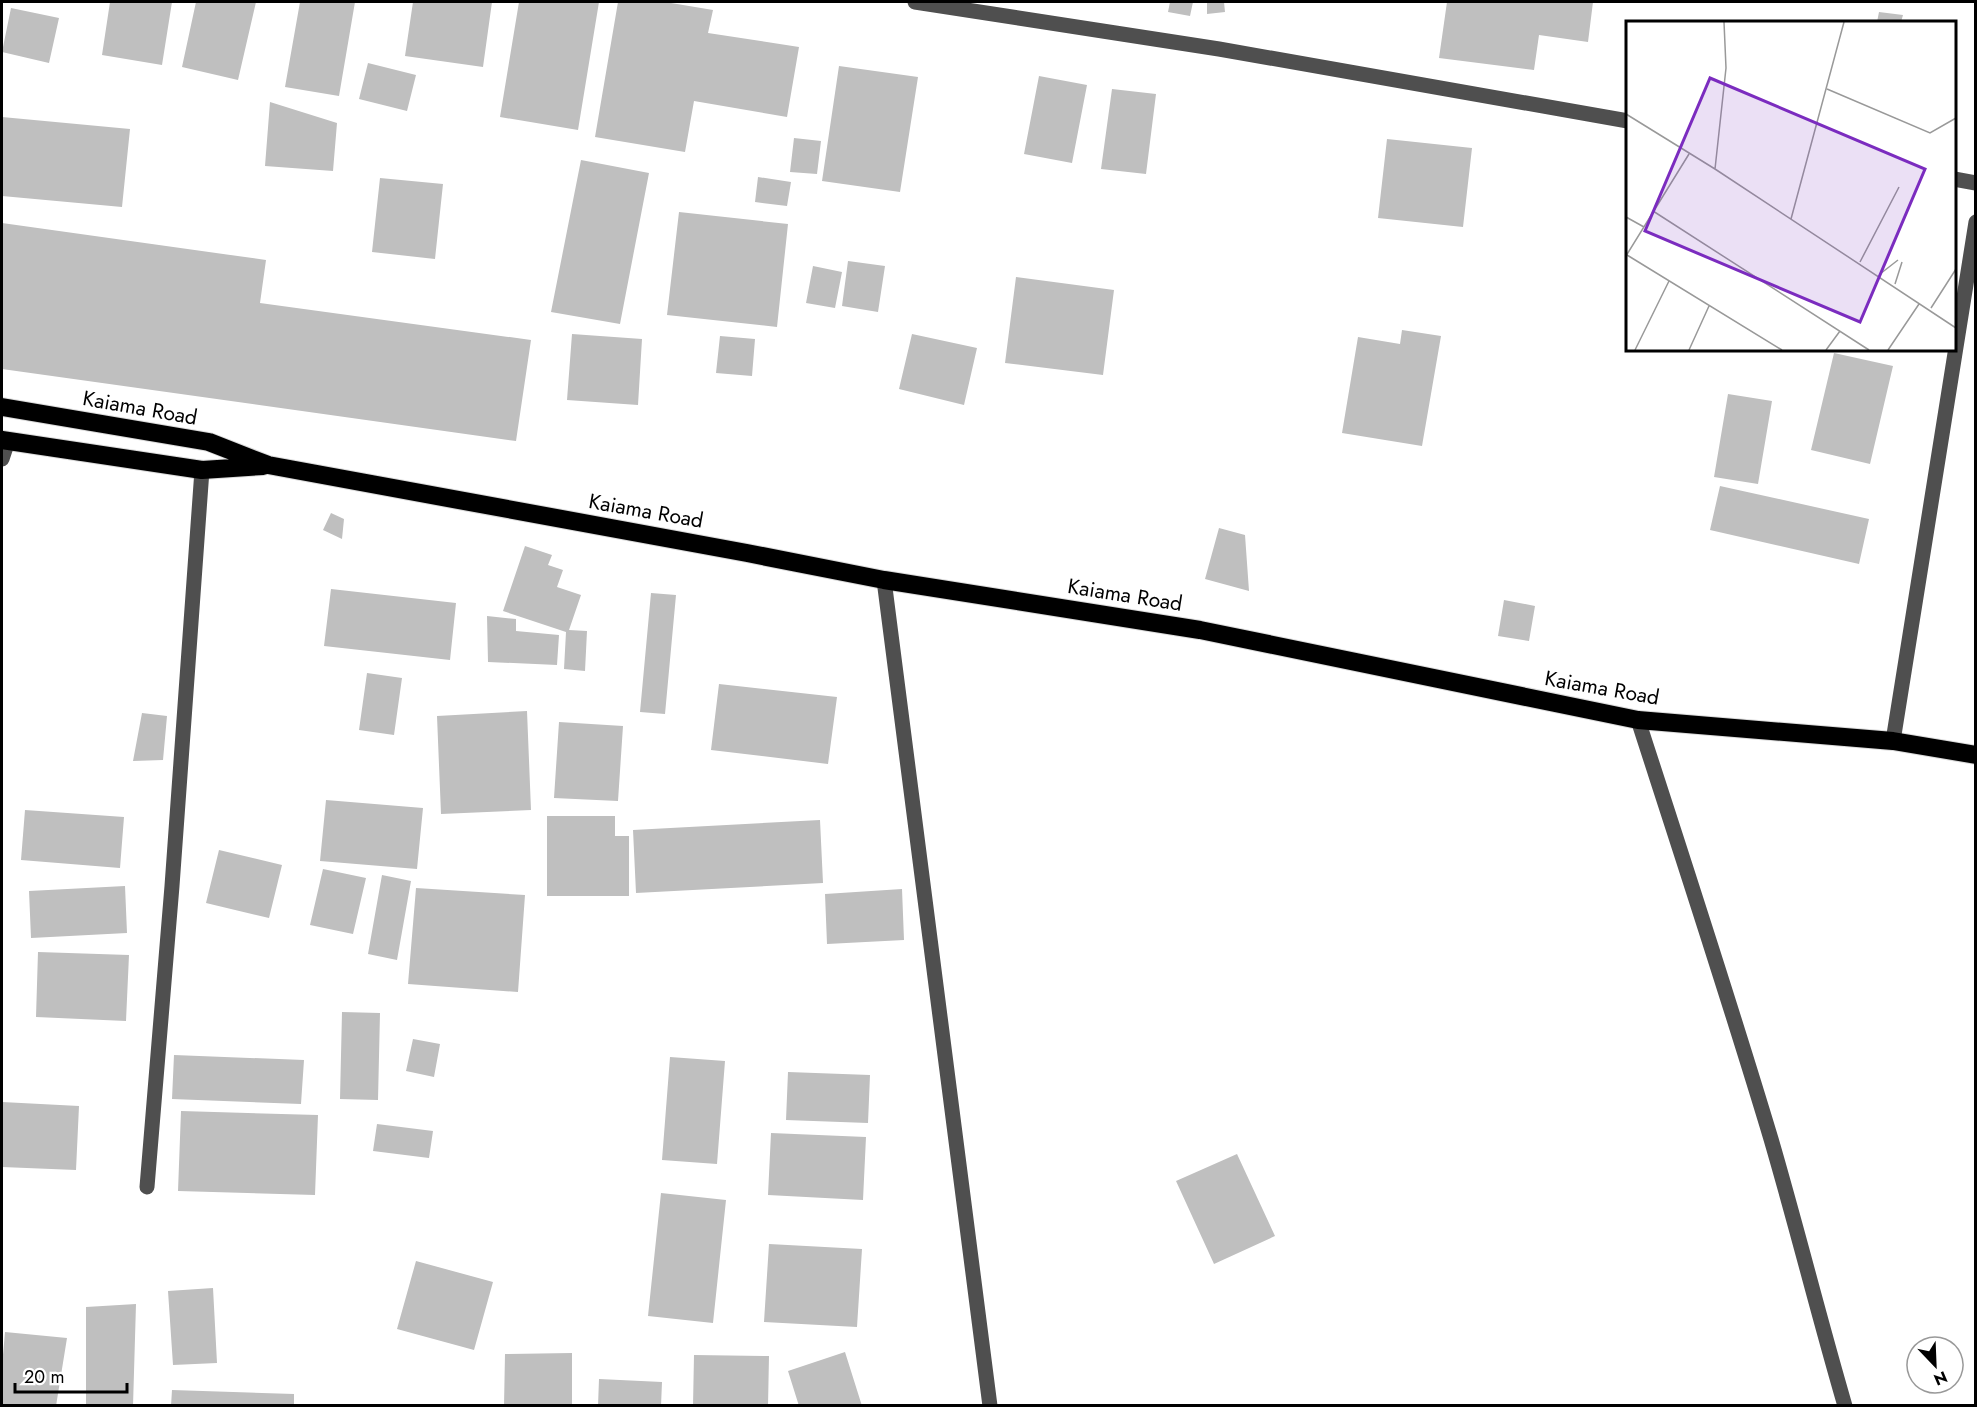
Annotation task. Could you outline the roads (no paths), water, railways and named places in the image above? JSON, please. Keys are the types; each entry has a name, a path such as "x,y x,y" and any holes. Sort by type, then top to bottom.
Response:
{"highway":[{"name":"Kaiama Road","path":"2,407 208,442 268,465 884,580 1200,630 1638,720 1893,741 1976,755"},
{"name":"Kaiama Road","path":"5,441 202,470 268,465"}],"street":[{"path":"915,2 1219,49 1626,121"},
{"path":"1956,179 1976,183"},
{"path":"1956,347 1976,222"},
{"path":"1893,741 1955,351"},
{"path":"2,459 5,441"},
{"path":"147,1187 172,886 202,470"},
{"path":"884,580 990,1406"},
{"path":"1638,720 1772,1142 1822,1330 1845,1406"}]}
